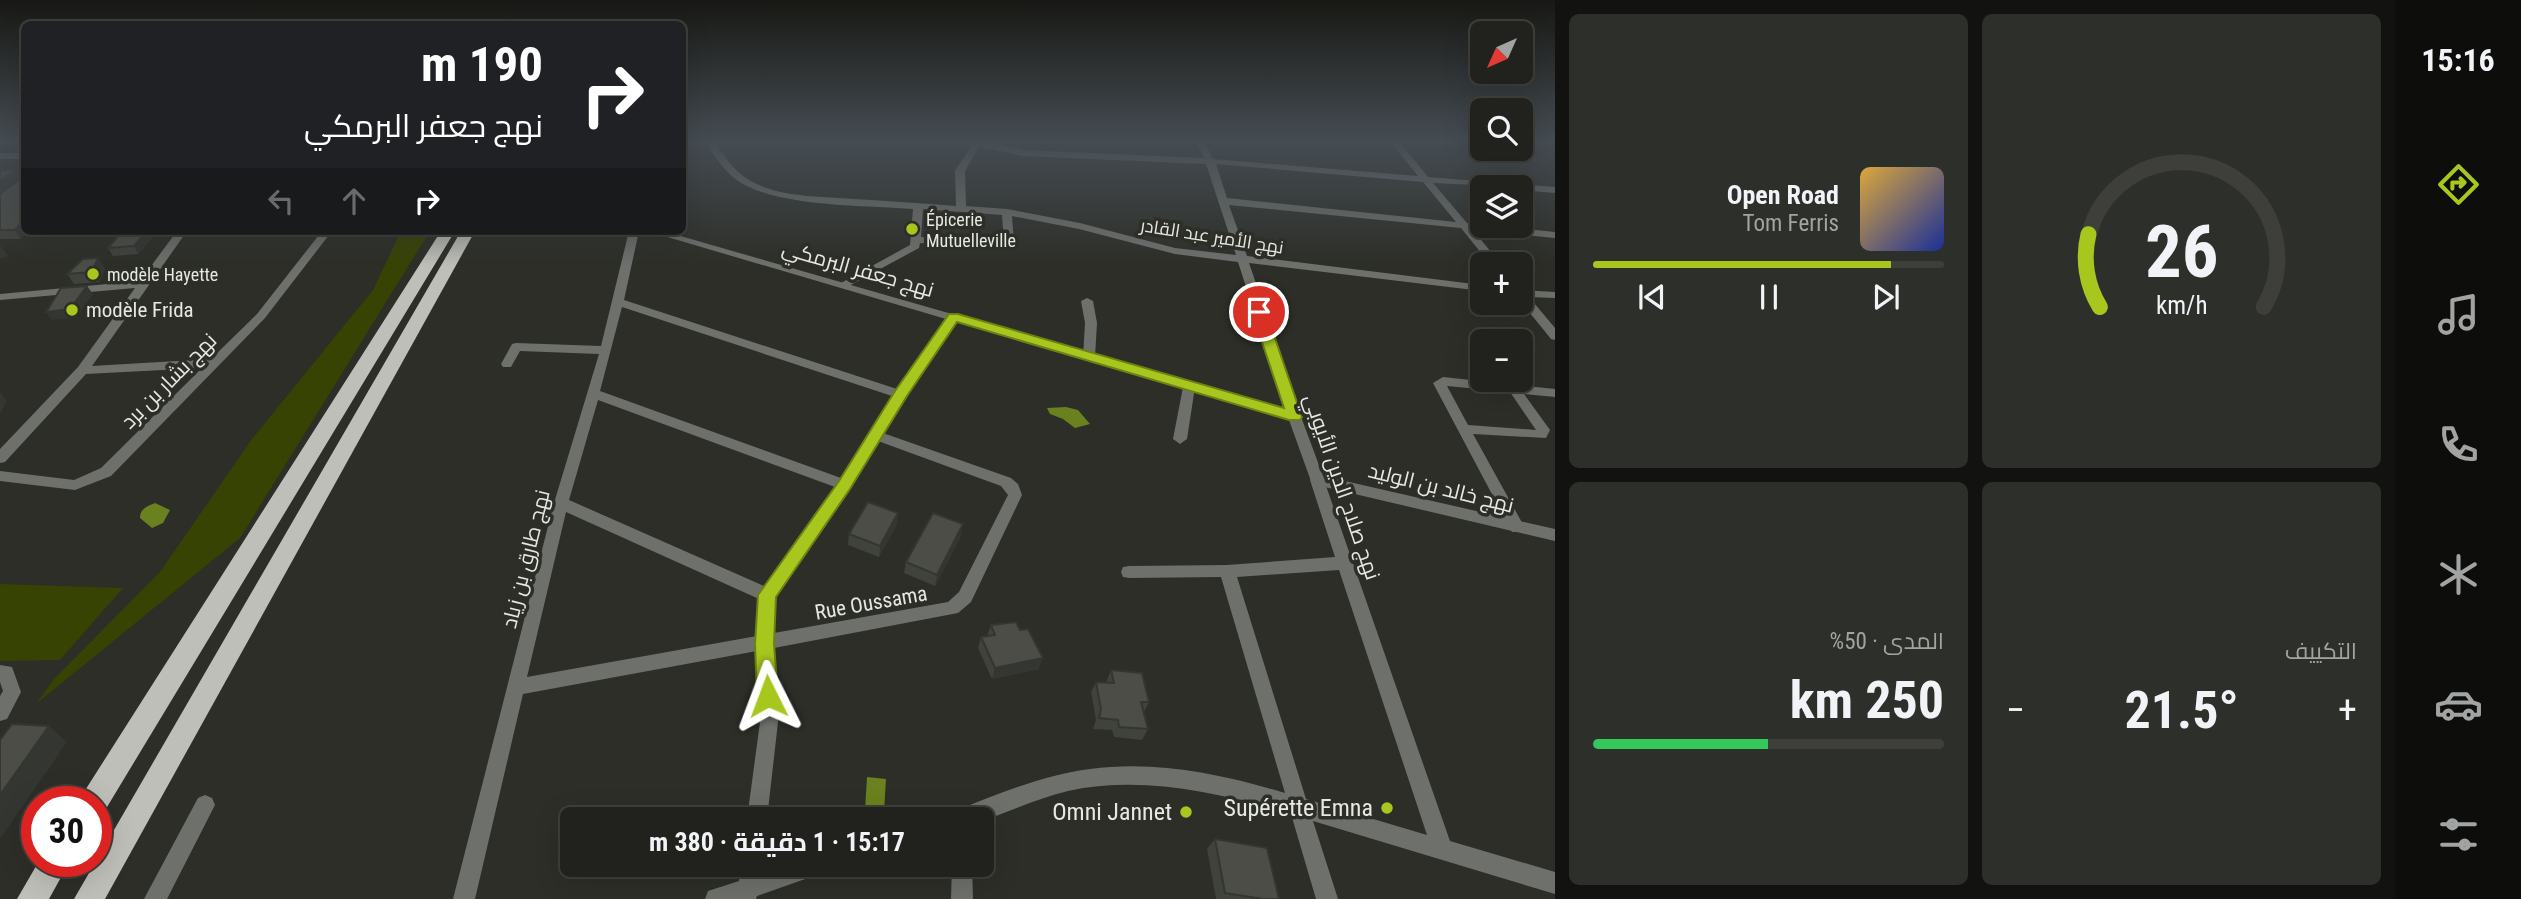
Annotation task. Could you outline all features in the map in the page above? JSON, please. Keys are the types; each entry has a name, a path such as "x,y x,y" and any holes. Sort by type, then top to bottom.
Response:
{"highway":[{"path":"104,786 446,235"},
{"path":"89,899 304,523 460,235"},
{"path":"445,267 465,235"},
{"path":"32,899 46,877"}],"street":[{"name":"نهج الأمير عبد القادر","path":"749,182 767,190 801,198 1007,212 1080,226 1157,248 1470,287"},
{"path":"960,182 961,209"},
{"name":"نهج صلاح الدين الأيوبي","path":"1217,182 1442,849"},
{"path":"1426,182 1486,252"},
{"path":"1466,182 1555,190"},
{"path":"1223,201 1555,235"},
{"path":"845,285 910,250 917,240 918,206"},
{"path":"917,240 1005,246 1009,242 1007,212"},
{"path":"0,458 82,370 179,235"},
{"name":"نهج بشار بن برد","path":"0,476 75,485 106,472 275,300 324,235"},
{"name":"نهج طارق بن زياد","path":"464,899 561,503 606,350 633,235"},
{"name":"نهج جعفر البرمكي","path":"666,235 954,316 1295,417"},
{"path":"0,297 142,284"},
{"path":"1533,294 1555,295"},
{"path":"1087,301 1091,323 1088,357"},
{"path":"618,302 900,394"},
{"path":"1533,309 1555,336"},
{"path":"758,807 769,722 765,644 767,595 844,485 900,394 954,316"},
{"path":"507,364 516,346 606,350"},
{"path":"82,370 214,363"},
{"path":"1470,384 1440,382 1517,528"},
{"path":"1180,439 1189,387"},
{"path":"1533,390 1555,393"},
{"path":"1465,429 1541,435 1543,429 1517,392"},
{"path":"593,393 844,485"},
{"name":"Rue Oussama","path":"516,687 952,608 965,597 1015,495 1013,488 1006,482 876,435"},
{"name":"نهج خالد بن الوليد","path":"1317,480 1555,535"},
{"path":"561,503 767,595"},
{"path":"1129,572 1227,571 1344,563"},
{"path":"1227,571 1301,806 1327,899"},
{"path":"0,673 6,673 12,692 0,713"},
{"path":"994,808 1069,782 1138,775 1240,789 1555,883"},
{"path":"155,899 205,805"},
{"path":"716,899 748,894 789,877"},
{"path":"962,877 962,899"}],"shaded area":[{"path":"399,235 428,235 240,538 36,704 54,679 160,572 252,439 373,290"},
{"path":"1066,407 1078,410 1090,424 1075,428 1050,414 1047,408"},
{"path":"155,503 170,510 163,523 152,528 140,515 144,508"},
{"path":"0,584 123,588 60,660 0,661"},
{"path":"867,777 886,779 884,807 865,807"}],"building":[{"path":"16,182 21,182 21,223 15,230 0,230 0,194"},
{"path":"119,235 144,235 134,246 108,248"},
{"path":"98,258 92,272 67,274 83,259"},
{"path":"87,286 70,309 46,312 61,288"},
{"path":"868,502 898,513 880,546 849,534"},
{"path":"933,513 963,524 937,575 906,562"},
{"path":"1016,622 1020,630 1028,629 1043,658 995,668 981,637 995,635 991,625"},
{"path":"1111,670 1142,673 1149,702 1141,702 1148,729 1119,727 1118,720 1099,718 1101,709 1096,682 1114,683"},
{"path":"12,724 49,726 0,795 0,740"},
{"path":"1215,839 1267,848 1279,899 1225,893"}],"place":[{"name":"Épicerie Mutuelleville","path":"912,229"},
{"name":"modèle Hayette","path":"93,274"},
{"name":"modèle Frida","path":"72,310"},
{"name":"Supérette Emna","path":"1387,808"},
{"name":"Omni Jannet","path":"1186,812"}],"route":[{"path":"768,696 765,644 767,595 844,485 900,394 954,316 1295,417 1259,312"}]}
